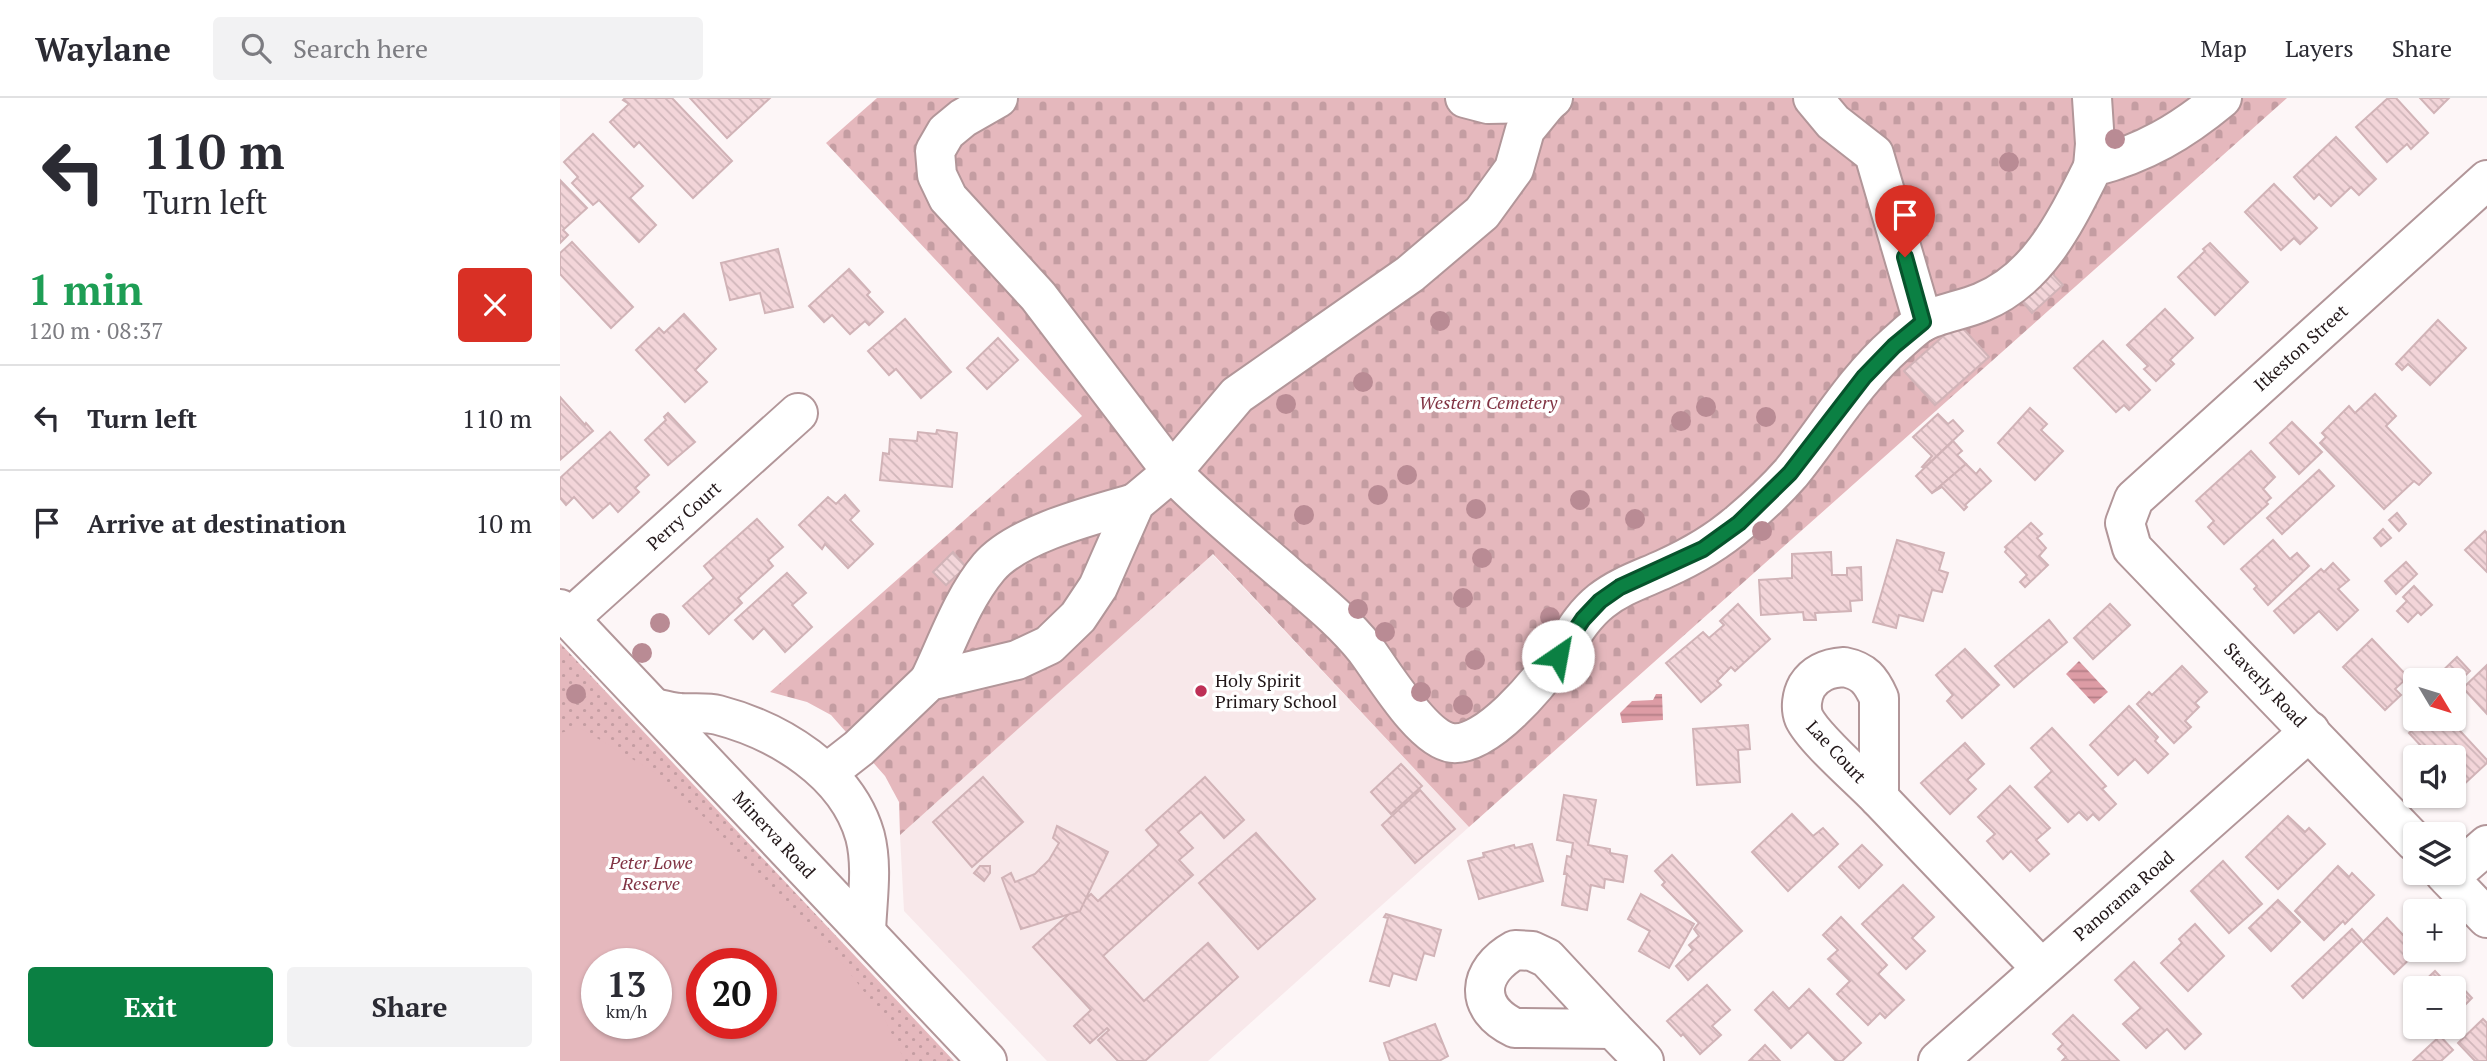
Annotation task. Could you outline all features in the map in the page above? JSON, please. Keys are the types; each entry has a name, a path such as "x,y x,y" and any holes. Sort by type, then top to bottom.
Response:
{"street":[{"path":"998,98 963,118 946,132 935,151 937,176 948,198 1038,296 1172,472 1344,625 1419,720 1438,738 1460,743 1479,736 1516,706 1546,672 1583,619 1600,601 1620,587 1703,549 1739,523 1790,473 1864,377 1894,346 1923,322 1985,301 2026,272 2045,253 2060,231 2093,167 2095,144 2092,98"},
{"path":"1465,98 1488,104 1550,100"},
{"path":"1813,98 1833,121 1874,154 1923,322"},
{"path":"2093,167 2123,159 2157,145 2196,120 2222,98"},
{"path":"827,773 859,748 929,681 974,589 990,566 1013,548 1045,533 1135,503 1172,472 1237,395 1410,274 1482,214 1514,169 1525,131 1550,100"},
{"name":"Itkeston Street","path":"2125,523 2134,499 2487,180"},
{"name":"Perry Court","path":"565,614 798,413"},
{"path":"929,681 1017,660 1049,645 1079,617 1098,587 1135,503"},
{"name":"Staverly Road","path":"2125,523 2132,548 2403,829"},
{"name":"Minerva Road","path":"565,614 987,1061"},
{"path":"654,708 677,713 715,714 747,725 793,748 827,773 850,802 865,836 869,877 866,932"},
{"name":"Panorama Road","path":"1938,1061 2310,731"},
{"name":"Lae Court","path":"1879,798 2042,968"},
{"path":"2466,861 2487,845"},
{"path":"2456,885 2487,918"},
{"path":"1613,1029 1644,1061"}],"shaded area":[{"name":"Holy Spirit Primary School","path":"1212,554 1469,827 1208,1061 1047,1061 904,911 900,835"},
{"path":"2079,661 2108,692 2094,704 2066,674"},
{"path":"1656,694 1662,694 1663,720 1622,723 1620,713 1632,701 1653,700"}],"green space":[{"name":"Western Cemetery","path":"877,98 2287,98 1469,827 1213,554 900,835 899,802 885,776 831,715 807,702 770,692 1082,416 826,143"},
{"name":"Peter Lowe Reserve","path":"560,643 954,1061 560,1061"},
{"name":"Peter Lowe Reserve","path":"580,728 654,772 708,821 846,968 884,1018 905,1061 560,1061 560,733"}],"building":[{"path":"672,98 732,161 693,198 639,142 634,147 610,122 629,104 623,100"},
{"path":"690,98 770,98 727,138"},
{"path":"2388,98 2396,98 2428,133 2411,149 2407,144 2387,162 2356,127"},
{"path":"2420,98 2449,98 2434,113"},
{"path":"593,134 643,186 630,198 656,225 639,242 599,200 593,205 572,183 578,177 564,162"},
{"path":"2336,137 2376,179 2359,195 2351,187 2331,206 2319,194 2314,199 2294,177"},
{"path":"560,180 587,208 563,230 568,235 560,243"},
{"path":"2274,184 2317,228 2300,244 2294,238 2281,250 2245,212"},
{"path":"572,242 633,307 611,328 560,274 560,253"},
{"path":"2210,243 2248,282 2215,315 2178,277"},
{"path":"778,249 793,307 765,313 760,293 730,300 721,263"},
{"path":"2044,265 2063,285 2032,313 2014,292"},
{"path":"849,269 870,292 867,295 883,312 869,325 865,321 850,334 832,315 824,322 809,306"},
{"path":"2165,309 2193,338 2170,360 2174,364 2156,381 2144,369 2148,366 2127,345"},
{"path":"684,314 716,349 695,370 707,382 685,402 636,350 659,328 664,333"},
{"path":"905,319 951,372 921,398 896,369 889,375 868,351"},
{"path":"2438,320 2466,348 2430,385 2408,364 2402,370 2396,364"},
{"path":"1958,323 1989,357 1935,405 1904,371"},
{"path":"998,338 1018,360 987,389 967,368"},
{"path":"2103,341 2150,390 2129,410 2124,405 2116,412 2074,368"},
{"path":"2375,394 2396,416 2386,426 2431,473 2419,485 2414,481 2384,509 2320,443 2326,437 2322,433 2349,406 2355,413"},
{"path":"560,397 593,431 560,460"},
{"path":"2030,408 2047,424 2041,430 2063,451 2035,480 1998,443"},
{"path":"668,413 695,442 668,465 645,440 666,420 664,417"},
{"path":"1938,414 1948,424 1953,420 1963,431 1924,468 1922,467 1932,456 1913,437"},
{"path":"2292,422 2322,452 2299,474 2270,443"},
{"path":"937,430 957,433 952,487 880,480 883,453 889,454 890,439 917,441 918,432 936,434"},
{"path":"610,432 649,475 635,488 639,492 618,512 610,503 593,518 574,497 566,505 560,498 560,478"},
{"path":"1953,441 1962,451 1957,455 1966,464 1932,493 1916,476"},
{"path":"2251,451 2275,477 2263,489 2271,498 2266,502 2268,504 2224,544 2208,527 2214,521 2196,501"},
{"path":"1966,464 1976,474 1980,469 1991,481 1965,505 1967,507 1964,510 1942,487 1932,493"},
{"path":"2319,470 2334,486 2282,534 2267,518"},
{"path":"845,495 859,511 850,520 873,544 848,568 825,544 822,549 799,525 828,497 836,504"},
{"path":"2397,513 2406,524 2399,531 2389,520"},
{"path":"757,519 783,547 768,560 773,566 738,598 742,603 709,634 683,606 714,578 704,566"},
{"path":"2031,523 2042,534 2037,538 2046,548 2039,556 2048,565 2025,587 2020,582 2027,575 2005,552 2005,547"},
{"path":"2383,529 2391,538 2381,546 2374,538"},
{"path":"2485,531 2487,533 2487,572 2465,550"},
{"path":"1897,540 1944,553 1939,570 1948,573 1942,592 1932,590 1923,621 1899,615 1896,628 1873,622"},
{"path":"2273,540 2290,559 2297,553 2309,566 2268,605 2254,589 2257,586 2241,569"},
{"path":"953,552 966,567 946,585 933,572"},
{"path":"1831,552 1832,575 1847,575 1847,568 1861,567 1862,600 1850,601 1851,611 1815,613 1816,620 1804,620 1803,612 1761,615 1759,580 1792,578 1792,554"},
{"path":"2406,562 2417,574 2396,594 2385,581"},
{"path":"2333,563 2349,580 2338,589 2358,610 2337,630 2319,611 2294,633 2274,611 2321,569 2324,572"},
{"path":"787,573 806,593 792,605 812,627 785,652 764,628 753,639 735,620"},
{"path":"2414,586 2432,605 2421,615 2418,612 2408,622 2397,611 2407,601 2403,597"},
{"path":"1738,604 1770,639 1735,671 1731,667 1717,681 1721,685 1701,702 1666,663 1703,632 1709,638 1724,625 1720,621"},
{"path":"2110,604 2130,625 2093,659 2074,638"},
{"path":"2049,620 2067,642 2014,687 1995,666"},
{"path":"2372,639 2403,672 2403,682 2395,689 2401,695 2385,710 2343,667"},
{"path":"1965,649 1999,685 1962,718 1947,701 1953,695 1936,675"},
{"path":"2457,657 2470,671 2466,675 2466,668 2446,668"},
{"path":"2487,665 2487,714 2466,691 2466,685"},
{"path":"2182,666 2207,692 2195,703 2199,707 2185,721 2191,727 2174,743 2137,704 2149,692 2152,695"},
{"path":"2129,706 2158,737 2155,741 2168,754 2148,773 2135,759 2118,775 2090,745"},
{"path":"1748,725 1750,749 1738,750 1740,782 1697,785 1693,729"},
{"path":"2052,728 2106,786 2102,789 2116,804 2099,820 2093,814 2087,820 2079,812 2068,822 2035,787 2052,771 2031,748"},
{"path":"2461,732 2487,763 2466,782 2466,745 2420,745 2409,733"},
{"path":"1965,743 1984,764 1967,780 1976,789 1950,814 1921,783"},
{"path":"1401,764 1422,786 1391,814 1371,792"},
{"path":"983,777 1023,822 972,867 933,822"},
{"path":"1205,777 1244,820 1224,838 1201,812 1178,832 1193,848 1179,860 1193,875 1103,956 1144,1001 1208,943 1238,977 1145,1061 1118,1061 1098,1040 1109,1030 1107,1028 1090,1043 1074,1026 1091,1010 1033,947 1091,894 1098,901 1159,845 1146,830"},
{"path":"2010,786 2050,828 2036,840 2049,854 2030,871 2011,851 2003,859 1987,841 1995,834 1978,817"},
{"path":"1420,790 1455,829 1415,863 1382,825"},
{"path":"1564,795 1596,800 1588,845 1610,849 1610,853 1627,856 1623,882 1605,879 1604,888 1591,885 1587,910 1562,905 1567,856 1571,857 1573,843 1557,840"},
{"path":"1792,814 1813,836 1823,828 1838,844 1788,891 1752,852"},
{"path":"2288,816 2305,832 2309,828 2325,844 2278,889 2246,857"},
{"path":"1057,826 1108,852 1080,911 1021,929 1002,878 1011,873 1015,882 1035,874 1049,860 1059,843 1053,838"},
{"path":"1256,833 1315,899 1258,949 1199,883"},
{"path":"1532,844 1543,881 1479,899 1468,861 1484,857 1483,853 1514,845 1515,848"},
{"path":"1862,845 1882,865 1859,888 1839,867"},
{"path":"1672,855 1742,931 1688,980 1676,966 1693,950 1689,945 1699,936 1694,929 1699,923 1662,885 1665,882 1655,871"},
{"path":"2223,861 2262,904 2229,933 2191,891"},
{"path":"980,866 990,866 990,873 984,881 974,873"},
{"path":"2338,866 2349,877 2352,873 2374,895 2345,924 2343,921 2324,940 2295,911"},
{"path":"1903,885 1934,917 1912,938 1925,951 1906,969 1862,924"},
{"path":"1641,894 1694,924 1669,968 1639,951 1650,931 1628,919"},
{"path":"2278,900 2300,922 2271,951 2249,928"},
{"path":"1386,914 1441,930 1434,956 1424,953 1416,980 1393,973 1389,986 1370,981 1388,918 1384,917"},
{"path":"1841,917 1887,965 1878,974 1904,1000 1885,1018 1880,1013 1868,1025 1837,994 1850,981 1828,959 1838,950 1823,935"},
{"path":"2387,918 2403,935 2403,962 2406,962 2394,974 2363,942"},
{"path":"2195,924 2224,956 2188,991 2161,963 2182,943 2179,939"},
{"path":"2352,929 2362,940 2303,998 2292,986"},
{"path":"2134,962 2201,1034 2185,1049 2167,1029 2146,1048 2123,1024 2141,1008 2115,980"},
{"path":"1707,985 1730,1010 1712,1026 1721,1035 1700,1054 1683,1034 1681,1036 1667,1021"},
{"path":"1809,989 1861,1043 1842,1061 1836,1061 1808,1032 1791,1048 1755,1010 1773,992 1789,1009"},
{"path":"2466,992 2472,998 2466,1004"},
{"path":"2073,1015 2119,1061 2062,1061 2066,1057 2058,1049 2063,1044 2053,1034"},
{"path":"2483,1019 2487,1023 2487,1061 2475,1061 2458,1043 2466,1039 2466,1035"},
{"path":"1435,1024 1448,1056 1439,1061 1390,1061 1384,1043"},
{"path":"2437,1039 2443,1039 2453,1050 2441,1061 2413,1061"},
{"path":"1765,1045 1780,1061 1749,1061"}],"place":[{"name":"Holy Spirit Primary School","path":"1201,691"}],"route":[{"path":"1558,656 1583,619 1600,601 1620,587 1660,571 1703,549 1739,523 1790,473 1864,377 1894,346 1923,322 1905,257"}]}
